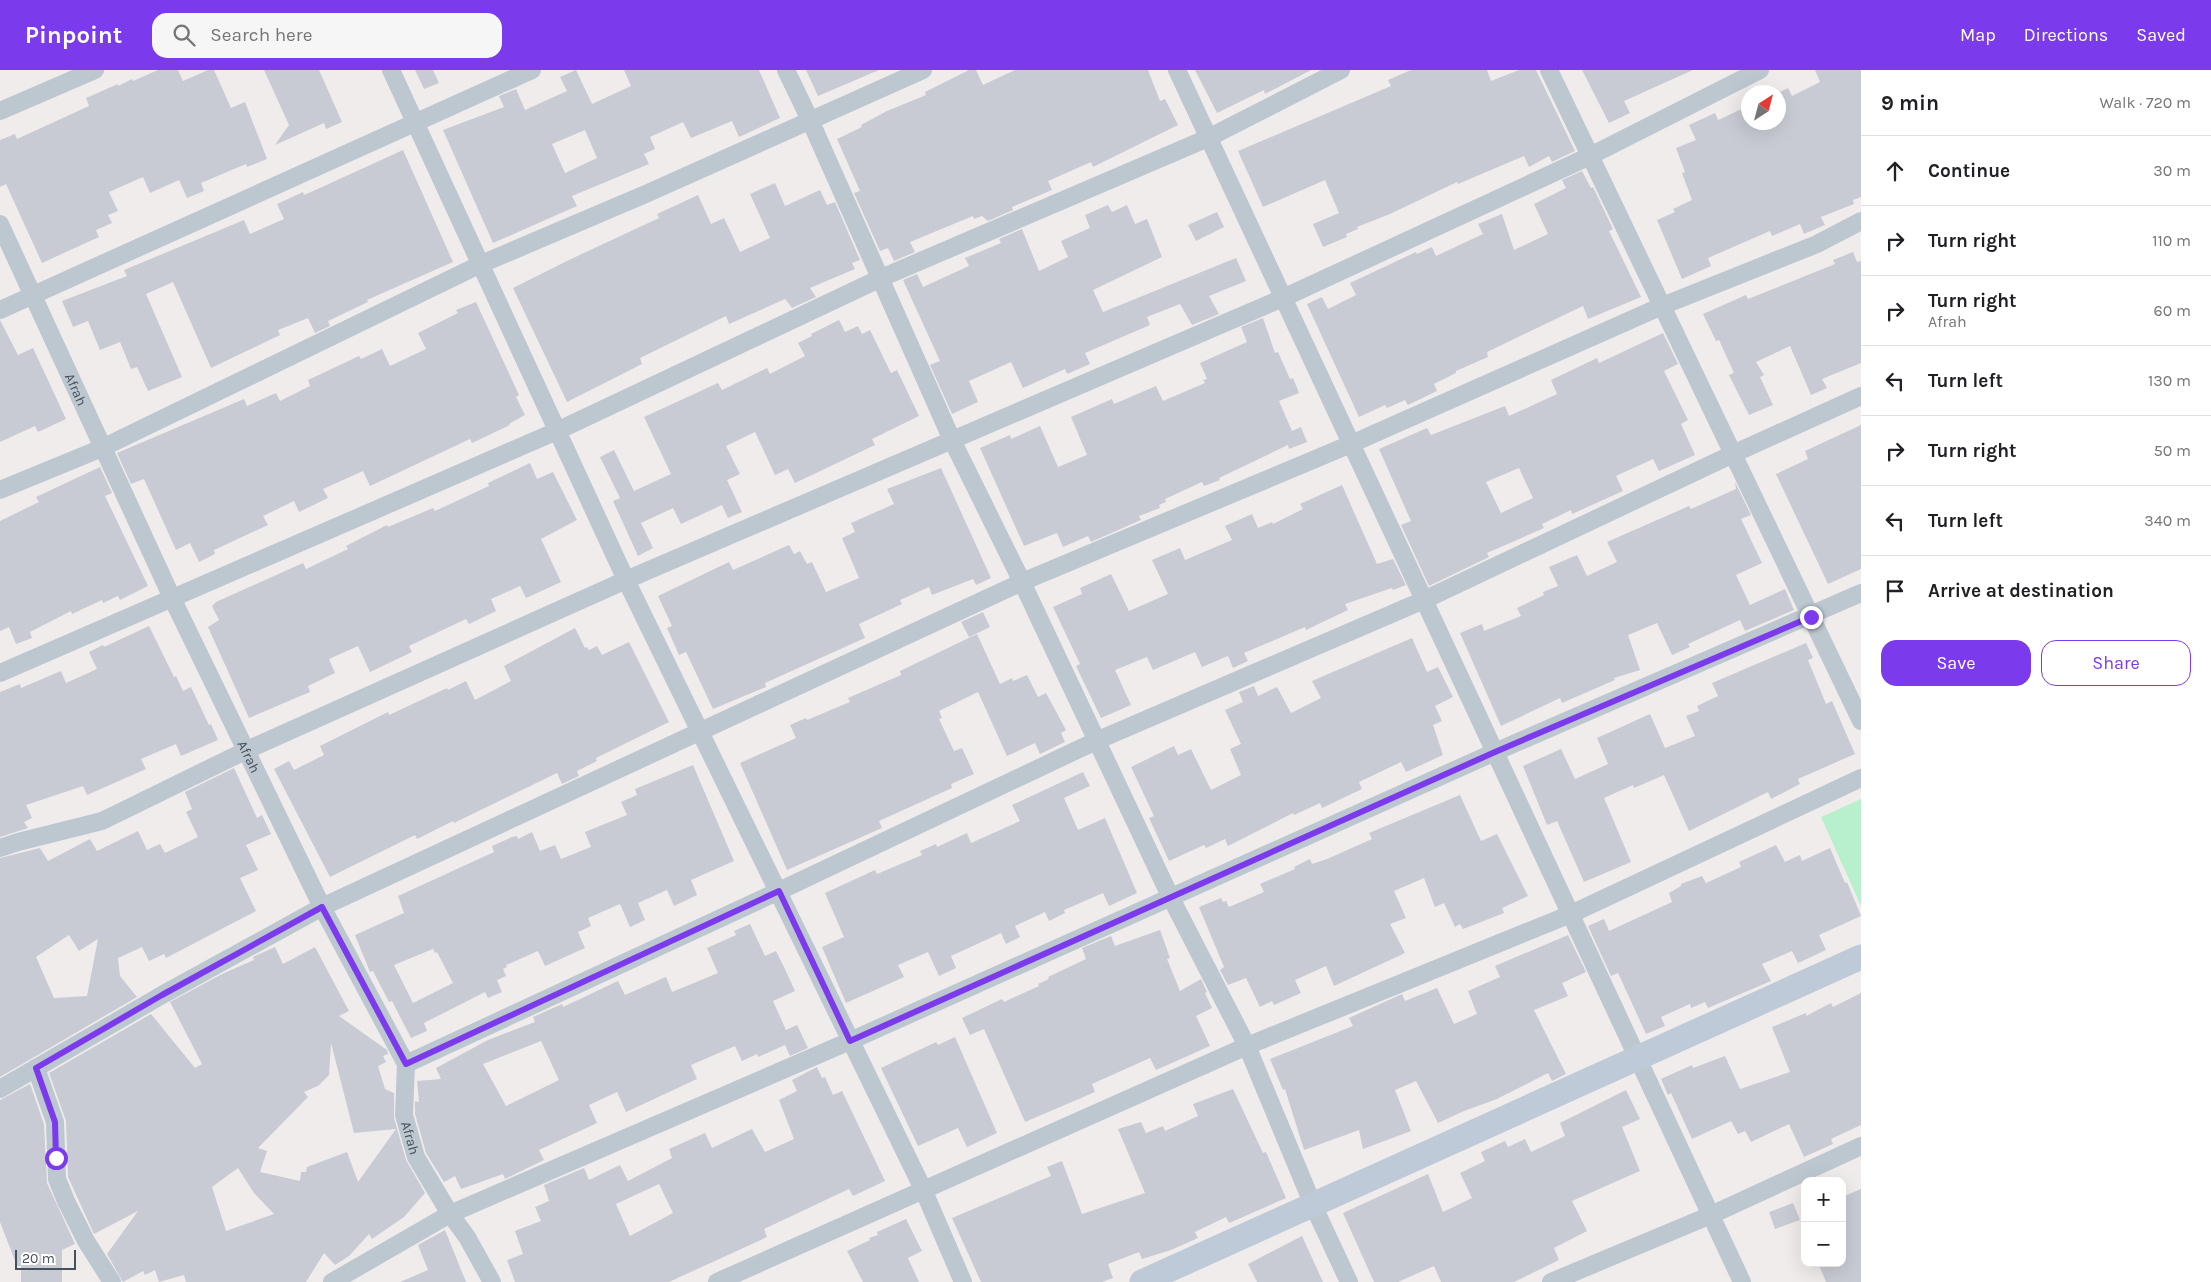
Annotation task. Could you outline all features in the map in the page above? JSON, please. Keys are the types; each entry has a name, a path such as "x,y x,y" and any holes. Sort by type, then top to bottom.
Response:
{"main road":[{"path":"1142,1282 1861,957"}],"street":[{"path":"0,111 95,70"},
{"path":"391,70 414,124 626,580 779,891 922,1189 963,1282"},
{"path":"0,310 532,70"},
{"path":"786,70 881,278 952,440 1022,582 1170,896 1247,1046 1313,1205 1349,1282"},
{"path":"0,490 102,448 479,265 648,193 923,70"},
{"path":"1177,70 1742,1282"},
{"path":"0,673 172,600 557,431 881,278 1208,138 1340,70"},
{"path":"1549,70 1861,721"},
{"path":"0,848 102,821 247,750 626,580 1283,298 1590,156 1760,70"},
{"path":"0,1089 162,995 322,907 1022,582 1351,444 1662,306 1816,244 1861,221"},
{"name":"Afrah","path":"0,224 172,600 247,750 322,907 406,1064 404,1115 408,1136 416,1157 450,1214 467,1237 492,1282"},
{"path":"406,1064 1096,741 1424,600 1733,454 1861,396"},
{"path":"332,1282 450,1214 850,1041 1170,896 1495,752 1811,617 1861,593"},
{"path":"717,1282 922,1189 1247,1046 1571,914 1861,778"},
{"path":"36,1068 55,1122 58,1179 66,1201 86,1241 112,1282"},
{"path":"1551,1282 1711,1215 1861,1146"}],"green space":[{"path":"1861,799 1861,906 1821,817"}],"building":[{"path":"158,70 178,70 183,81 208,70 214,70 231,108 245,102 267,159 247,167 246,164 201,183 204,191 187,198 179,180 150,193 143,177 109,192 118,211 108,215 112,223 96,230 99,237 42,263 6,184 0,187 0,140 15,134 17,139 89,106 86,98"},
{"path":"264,70 319,70 342,122 326,129 324,123 275,145 289,125"},
{"path":"415,70 433,70 439,83 424,89"},
{"path":"576,70 592,104 631,86 624,70 759,70 780,118 739,137 732,121 691,138 683,122 650,137 655,149 644,154 649,164 572,196 577,206 493,243 443,130 504,107 499,96 516,89 525,110 567,91 560,77","holes":["585,130 597,158 565,173 552,144"]},
{"path":"806,70 879,70 818,96"},
{"path":"969,70 976,70 983,85 1015,70 1148,70 1160,101 1165,99 1178,125 1093,167 1091,162 1048,181 1052,190 1012,207 1013,210 988,221 982,216 974,219 973,216 910,242 915,252 894,261 888,248 880,251 854,193 860,191 837,139 862,127 861,125 887,111 926,95 925,92"},
{"path":"1195,70 1311,70 1265,94 1264,90 1217,113"},
{"path":"1411,70 1487,70 1491,81 1519,70 1536,70 1575,151 1552,162 1549,156 1529,167 1524,156 1458,184 1457,182 1390,214 1357,227 1358,229 1346,234 1347,237 1323,247 1313,224 1339,213 1325,180 1263,207 1238,151 1391,86 1388,80"},
{"path":"1582,70 1693,70 1624,101 1630,113 1609,123"},
{"path":"1815,70 1861,70 1861,197 1853,200 1854,204 1821,217 1825,225 1804,234 1800,224 1772,236 1770,231 1708,258 1711,266 1682,279 1657,220 1675,212 1673,209 1692,200 1682,173 1685,172 1676,148 1696,140 1689,125 1715,113 1718,120 1741,109 1741,130 1786,130 1786,89 1788,88 1792,96 1820,82"},
{"path":"403,150 453,262 367,300 368,302 328,321 330,326 315,333 308,318 278,330 280,335 211,368 173,282 146,294 182,377 148,391 137,367 131,369 120,342 100,350 88,321 73,327 62,301 127,276 124,270 244,220 250,234 284,219 277,204 303,192 304,195"},
{"path":"1582,171 1591,188 1593,187 1613,229 1609,231 1641,297 1588,319 1583,306 1487,352 1488,357 1456,371 1456,373 1434,384 1437,391 1408,405 1405,400 1387,408 1385,405 1359,417 1307,304 1322,297 1328,309 1356,295 1350,283 1416,252 1417,254 1432,247 1436,256 1483,234 1478,224 1502,214 1514,250 1548,234 1534,204 1566,188 1562,180"},
{"path":"775,183 785,206 820,190 827,205 835,202 860,260 852,263 855,269 810,288 816,297 792,308 785,299 729,324 726,316 640,358 642,364 567,402 513,288 659,218 657,214 698,195 711,224 724,218 740,252 770,238 750,194"},
{"path":"1108,205 1112,212 1127,205 1135,224 1147,219 1162,257 1093,290 1103,312 1236,258 1246,281 1209,296 1219,314 1192,325 1180,304 1147,317 1150,325 1085,353 1090,364 1067,374 1065,369 1023,388 1011,362 969,381 978,402 952,414 930,365 940,361 903,280 917,274 923,287 969,266 965,258 1001,243 999,239 1022,229 1039,271 1068,257 1061,241 1090,228 1085,215"},
{"path":"1217,212 1224,227 1196,241 1188,225"},
{"path":"1853,252 1857,262 1861,261 1861,363 1822,379 1827,388 1811,395 1790,346 1756,362 1764,375 1760,377 1773,405 1749,415 1729,375 1734,373 1719,340 1716,341 1703,314 1746,295 1748,299 1835,264 1833,260"},
{"path":"476,302 519,395 516,397 525,415 510,425 472,443 470,439 370,486 363,471 323,489 328,498 299,512 294,501 263,516 268,525 214,550 215,554 199,562 190,543 176,550 144,479 131,484 117,453 244,399 247,406 276,393 280,401 310,386 308,380 359,356 361,359 382,349 390,366 426,349 418,333 458,313 456,310"},
{"path":"1263,318 1275,353 1278,352 1290,379 1293,378 1299,393 1279,401 1292,431 1301,427 1307,442 1289,449 1288,445 1219,478 1220,480 1204,486 1202,482 1165,499 1166,502 1159,505 1160,508 1139,516 1141,520 1091,542 1088,536 1063,547 1057,533 1024,546 980,448 1010,435 1011,439 1040,426 1058,467 1087,455 1071,417 1112,399 1114,404 1156,386 1163,401 1205,383 1203,380 1207,379 1200,363 1247,342 1241,327"},
{"path":"0,320 18,355 33,348 66,419 38,432 35,426 0,442"},
{"path":"839,320 845,332 858,326 862,334 870,330 891,373 897,370 919,416 872,439 875,445 795,483 788,469 775,475 755,432 726,446 740,474 727,480 742,512 728,518 722,505 681,524 673,508 641,523 653,548 638,556 613,501 620,498 600,457 614,450 634,491 671,474 644,417 718,383 722,390 767,368 770,374 805,356 798,343"},
{"path":"1663,333 1678,364 1664,371 1688,420 1681,424 1695,455 1659,471 1653,459 1616,476 1623,491 1572,514 1571,510 1542,524 1544,528 1487,553 1489,557 1429,586 1401,525 1411,521 1379,449 1427,428 1431,435 1505,406 1509,416 1557,394 1551,380 1597,358 1599,363","holes":["1519,468 1533,498 1501,513 1486,482"]},
{"path":"1861,425 1861,569 1828,584 1776,474 1808,459 1805,451"},
{"path":"530,463 537,479 553,472 577,520 541,539 561,582 526,598 520,586 491,599 496,611 469,624 466,619 409,646 412,652 370,672 358,646 329,659 335,673 308,686 310,692 249,718 208,627 219,620 212,606 216,602 303,563 306,569 348,549 346,546 387,525 388,527 433,508 435,511 489,486 488,483"},
{"path":"100,467 112,493 105,496 148,586 120,600 118,596 103,603 102,600 72,614 71,611 30,632 32,638 16,644 9,627 0,631 0,521 39,502 36,497"},
{"path":"941,468 991,578 976,585 973,579 932,595 929,587 900,600 902,604 859,624 865,638 765,683 766,687 713,709 686,652 679,655 667,628 672,626 658,596 729,562 733,570 789,545 794,554 800,551 807,564 812,562 826,592 859,578 842,538 855,532 851,523 894,504 887,489"},
{"path":"1735,482 1751,515 1741,519 1762,563 1736,575 1750,605 1785,589 1794,610 1745,631 1740,620 1688,644 1690,647 1672,655 1657,623 1628,635 1640,670 1614,678 1615,680 1562,703 1560,698 1501,726 1460,633 1482,624 1484,631 1521,616 1517,608 1544,595 1543,592 1558,586 1549,567 1577,555 1587,576 1617,562 1607,542 1689,506 1691,509 1736,489"},
{"path":"1342,485 1377,564 1393,559 1406,585 1345,604 1348,610 1306,630 1305,627 1244,653 1248,661 1233,668 1228,656 1202,667 1195,652 1153,670 1147,657 1115,670 1131,705 1101,718 1076,666 1080,664 1053,607 1082,594 1080,588 1111,574 1129,611 1168,594 1152,560 1180,548 1185,560 1232,540 1225,526 1252,514 1258,528 1272,522 1273,524 1303,509 1300,504"},
{"path":"983,612 990,627 969,637 961,622"},
{"path":"149,626 174,677 176,676 183,691 191,687 218,740 181,756 176,744 141,759 146,769 87,795 83,786 26,805 32,818 24,822 28,828 0,837 0,692 20,684 21,688 61,671 66,683 97,669 89,652"},
{"path":"575,628 585,648 587,647 589,650 597,646 602,655 629,642 669,722 596,758 597,761 577,771 579,776 562,784 557,773 454,823 453,821 417,839 415,835 330,877 274,769 289,761 294,770 324,755 320,746 388,712 389,715 466,681 475,700 511,681 504,666"},
{"path":"977,634 1000,684 1012,678 1013,681 1027,675 1038,697 1046,693 1066,730 1061,733 1065,742 1040,754 1035,743 1007,756 978,692 939,711 942,718 939,719 954,751 962,748 974,774 951,784 952,788 879,821 882,828 787,870 740,763 796,738 790,725 850,702 848,698 901,675 900,671"},
{"path":"1412,638 1427,672 1438,667 1453,697 1435,706 1442,721 1433,725 1443,755 1406,772 1401,762 1359,782 1362,789 1322,808 1320,803 1294,815 1293,813 1228,846 1225,839 1206,848 1204,845 1169,861 1149,818 1154,816 1131,767 1174,746 1178,755 1191,749 1211,790 1241,775 1230,749 1241,744 1225,710 1243,702 1239,692 1254,686 1258,696 1277,687 1291,713 1321,698 1312,681"},
{"path":"1806,643 1813,658 1808,660 1826,704 1832,701 1855,754 1798,779 1800,784 1771,799 1768,792 1689,831 1664,775 1634,788 1633,785 1604,798 1631,862 1584,882 1557,821 1547,825 1523,766 1561,749 1575,779 1608,764 1597,738 1650,714 1665,748 1695,736 1686,716 1699,711 1697,706 1718,696 1712,683"},
{"path":"693,765 734,861 691,880 697,895 674,906 667,890 638,903 645,920 630,927 620,904 588,918 591,926 578,932 585,948 545,966 538,951 506,965 507,967 503,969 506,976 497,980 502,992 488,998 485,992 424,1023 427,1031 411,1038 392,1001 389,1002 373,971 370,972 355,935 404,913 398,896 494,852 492,846 512,837 517,836 518,839 532,832 540,851 555,845 561,859 591,847 585,832 627,815 621,802 637,795 635,789","holes":["433,949 435,953 437,952 453,983 413,1003 394,965"]},
{"path":"234,768 257,818 262,815 271,834 246,845 258,870 240,878 256,911 166,958 164,954 149,961 142,947 118,958 120,976 137,997 0,1077 0,858 40,848 48,861 90,839 97,851 138,831 147,850 160,844 165,853 198,837 186,812 192,809 185,792","holes":["69,935 79,951 98,939 87,996 54,998 36,957"]},
{"path":"1083,772 1090,786 1064,798 1078,830 1105,818 1137,893 1109,906 1103,893 1064,910 1065,913 1049,921 1045,912 1015,926 1020,937 1006,944 1001,933 951,956 956,968 939,976 928,952 898,965 904,977 846,1003 822,947 844,937 825,893 875,870 877,874 922,855 920,851 936,844 937,847 967,833 971,843 1020,821 1012,805"},
{"path":"1460,795 1481,841 1497,834 1528,896 1502,908 1504,913 1463,929 1460,924 1455,927 1444,903 1435,907 1424,878 1394,891 1406,918 1390,924 1405,953 1334,986 1326,966 1295,980 1301,993 1274,1005 1272,1001 1260,1007 1246,978 1228,985 1220,970 1224,967 1199,907 1221,898 1223,902 1226,901 1229,907 1264,892 1260,884 1295,869 1294,867 1310,859 1312,864 1327,859 1372,839 1369,833"},
{"path":"1776,845 1785,862 1800,855 1802,861 1830,848 1861,916 1819,935 1826,950 1798,963 1792,951 1762,964 1771,981 1708,1008 1705,1002 1691,1008 1690,1004 1661,1017 1665,1026 1646,1034 1618,973 1611,976 1588,926 1604,919 1609,931 1672,902 1669,893 1681,886 1681,884 1702,876 1706,883 1741,867 1739,862"},
{"path":"750,924 765,956 776,951 795,991 773,1001 786,1030 797,1025 808,1048 790,1056 785,1045 758,1057 757,1054 742,1061 735,1046 691,1065 697,1079 626,1112 617,1092 589,1105 597,1123 539,1150 544,1160 505,1179 503,1174 461,1189 455,1176 444,1182 426,1153 415,1114 415,1101 419,1102 417,1081 441,1079 436,1068 488,1040 535,1022 533,1017 562,1004 563,1007 618,981 625,995 666,977 672,992 718,973 707,948 736,935 734,931","holes":["541,1041 559,1080 506,1106 483,1064"]},
{"path":"1160,930 1170,958 1167,959 1180,991 1201,979 1207,992 1205,993 1212,1008 1196,1016 1210,1046 1156,1070 1150,1058 1092,1084 1095,1092 1025,1122 984,1029 970,1035 962,1018 1002,999 1004,1002 1039,986 1038,984 1049,979 1048,977 1086,959 1082,948 1111,936 1115,946"},
{"path":"1568,935 1586,972 1562,983 1568,996 1534,1010 1566,1074 1552,1081 1548,1073 1497,1099 1438,1123 1416,1081 1395,1090 1411,1131 1363,1149 1359,1130 1304,1150 1285,1089 1283,1090 1270,1059 1353,1026 1349,1018 1402,994 1405,1001 1437,988 1454,1024 1477,1014 1468,991 1500,977 1495,966"},
{"path":"275,947 283,964 315,947 349,1011 339,1016 387,1050 388,1054 383,1056 386,1062 378,1066 385,1089 394,1093 394,1118 406,1160 425,1193 404,1217 372,1239 369,1234 349,1256 335,1265 324,1253 306,1282 186,1282 184,1275 159,1282 155,1270 145,1275 143,1271 123,1282 107,1254 138,1211 94,1234 68,1177 66,1121 49,1073 151,1014 195,1068 202,1064 170,1002 222,974 254,960 253,957","holes":["331,1043 354,1133 396,1129 358,1182 347,1152 307,1167 306,1172 301,1172 300,1181 260,1172 267,1151 258,1148 308,1097 304,1092 318,1086 329,1075","238,1168 254,1193 274,1214 226,1231 212,1187"]},
{"path":"1861,993 1861,1125 1831,1139 1833,1144 1804,1157 1789,1124 1751,1142 1745,1131 1738,1134 1731,1121 1692,1139 1671,1093 1668,1095 1661,1079 1692,1065 1693,1068 1725,1056 1740,1089 1790,1072 1772,1027 1806,1013 1806,1016 1831,1003 1833,1007"},
{"path":"955,1037 997,1133 967,1147 958,1128 918,1146 881,1068 936,1042 938,1045"},
{"path":"817,1067 822,1078 825,1077 833,1095 842,1091 885,1181 853,1196 849,1189 764,1229 767,1237 669,1282 515,1282 507,1260 523,1254 515,1231 541,1221 535,1207 549,1201 544,1185 584,1168 589,1180 620,1165 628,1181 672,1158 669,1149 705,1133 712,1148 752,1129 765,1152 794,1139 779,1100 797,1091 792,1080","holes":["659,1184 673,1213 630,1236 616,1204"]},
{"path":"30,1084 44,1124 47,1183 75,1244 62,1250 62,1282 21,1282 21,1266 17,1266 0,1222 0,1100"},
{"path":"1233,1089 1263,1153 1266,1152 1286,1198 1229,1223 1226,1217 1195,1232 1198,1238 1171,1250 1142,1259 1139,1252 1108,1264 1113,1278 1102,1282 981,1282 952,1218 1051,1176 1047,1167 1062,1161 1082,1214 1145,1193 1118,1129 1141,1122 1146,1133 1163,1126 1165,1131 1198,1116 1193,1104"},
{"path":"1626,1090 1640,1119 1622,1127 1640,1171 1572,1201 1587,1231 1554,1248 1559,1260 1514,1282 1441,1282 1434,1266 1398,1282 1374,1282 1343,1213 1428,1174 1443,1212 1472,1198 1460,1173 1485,1161 1481,1152 1505,1141 1508,1147 1525,1139 1531,1152 1565,1136 1560,1123"},
{"path":"1861,1189 1861,1282 1826,1282 1820,1267 1846,1267 1846,1195"},
{"path":"1793,1203 1800,1220 1775,1229 1769,1212"},
{"path":"906,1219 922,1251 908,1258 919,1282 863,1282 847,1251 878,1235 877,1232"},
{"path":"445,1230 466,1282 400,1282 428,1270 418,1245"},
{"path":"1302,1236 1323,1282 1257,1282 1248,1264"}],"route":[{"path":"56,1158 55,1122 36,1068 162,995 322,907 406,1064 779,891 850,1041 1495,752 1811,617"}]}
